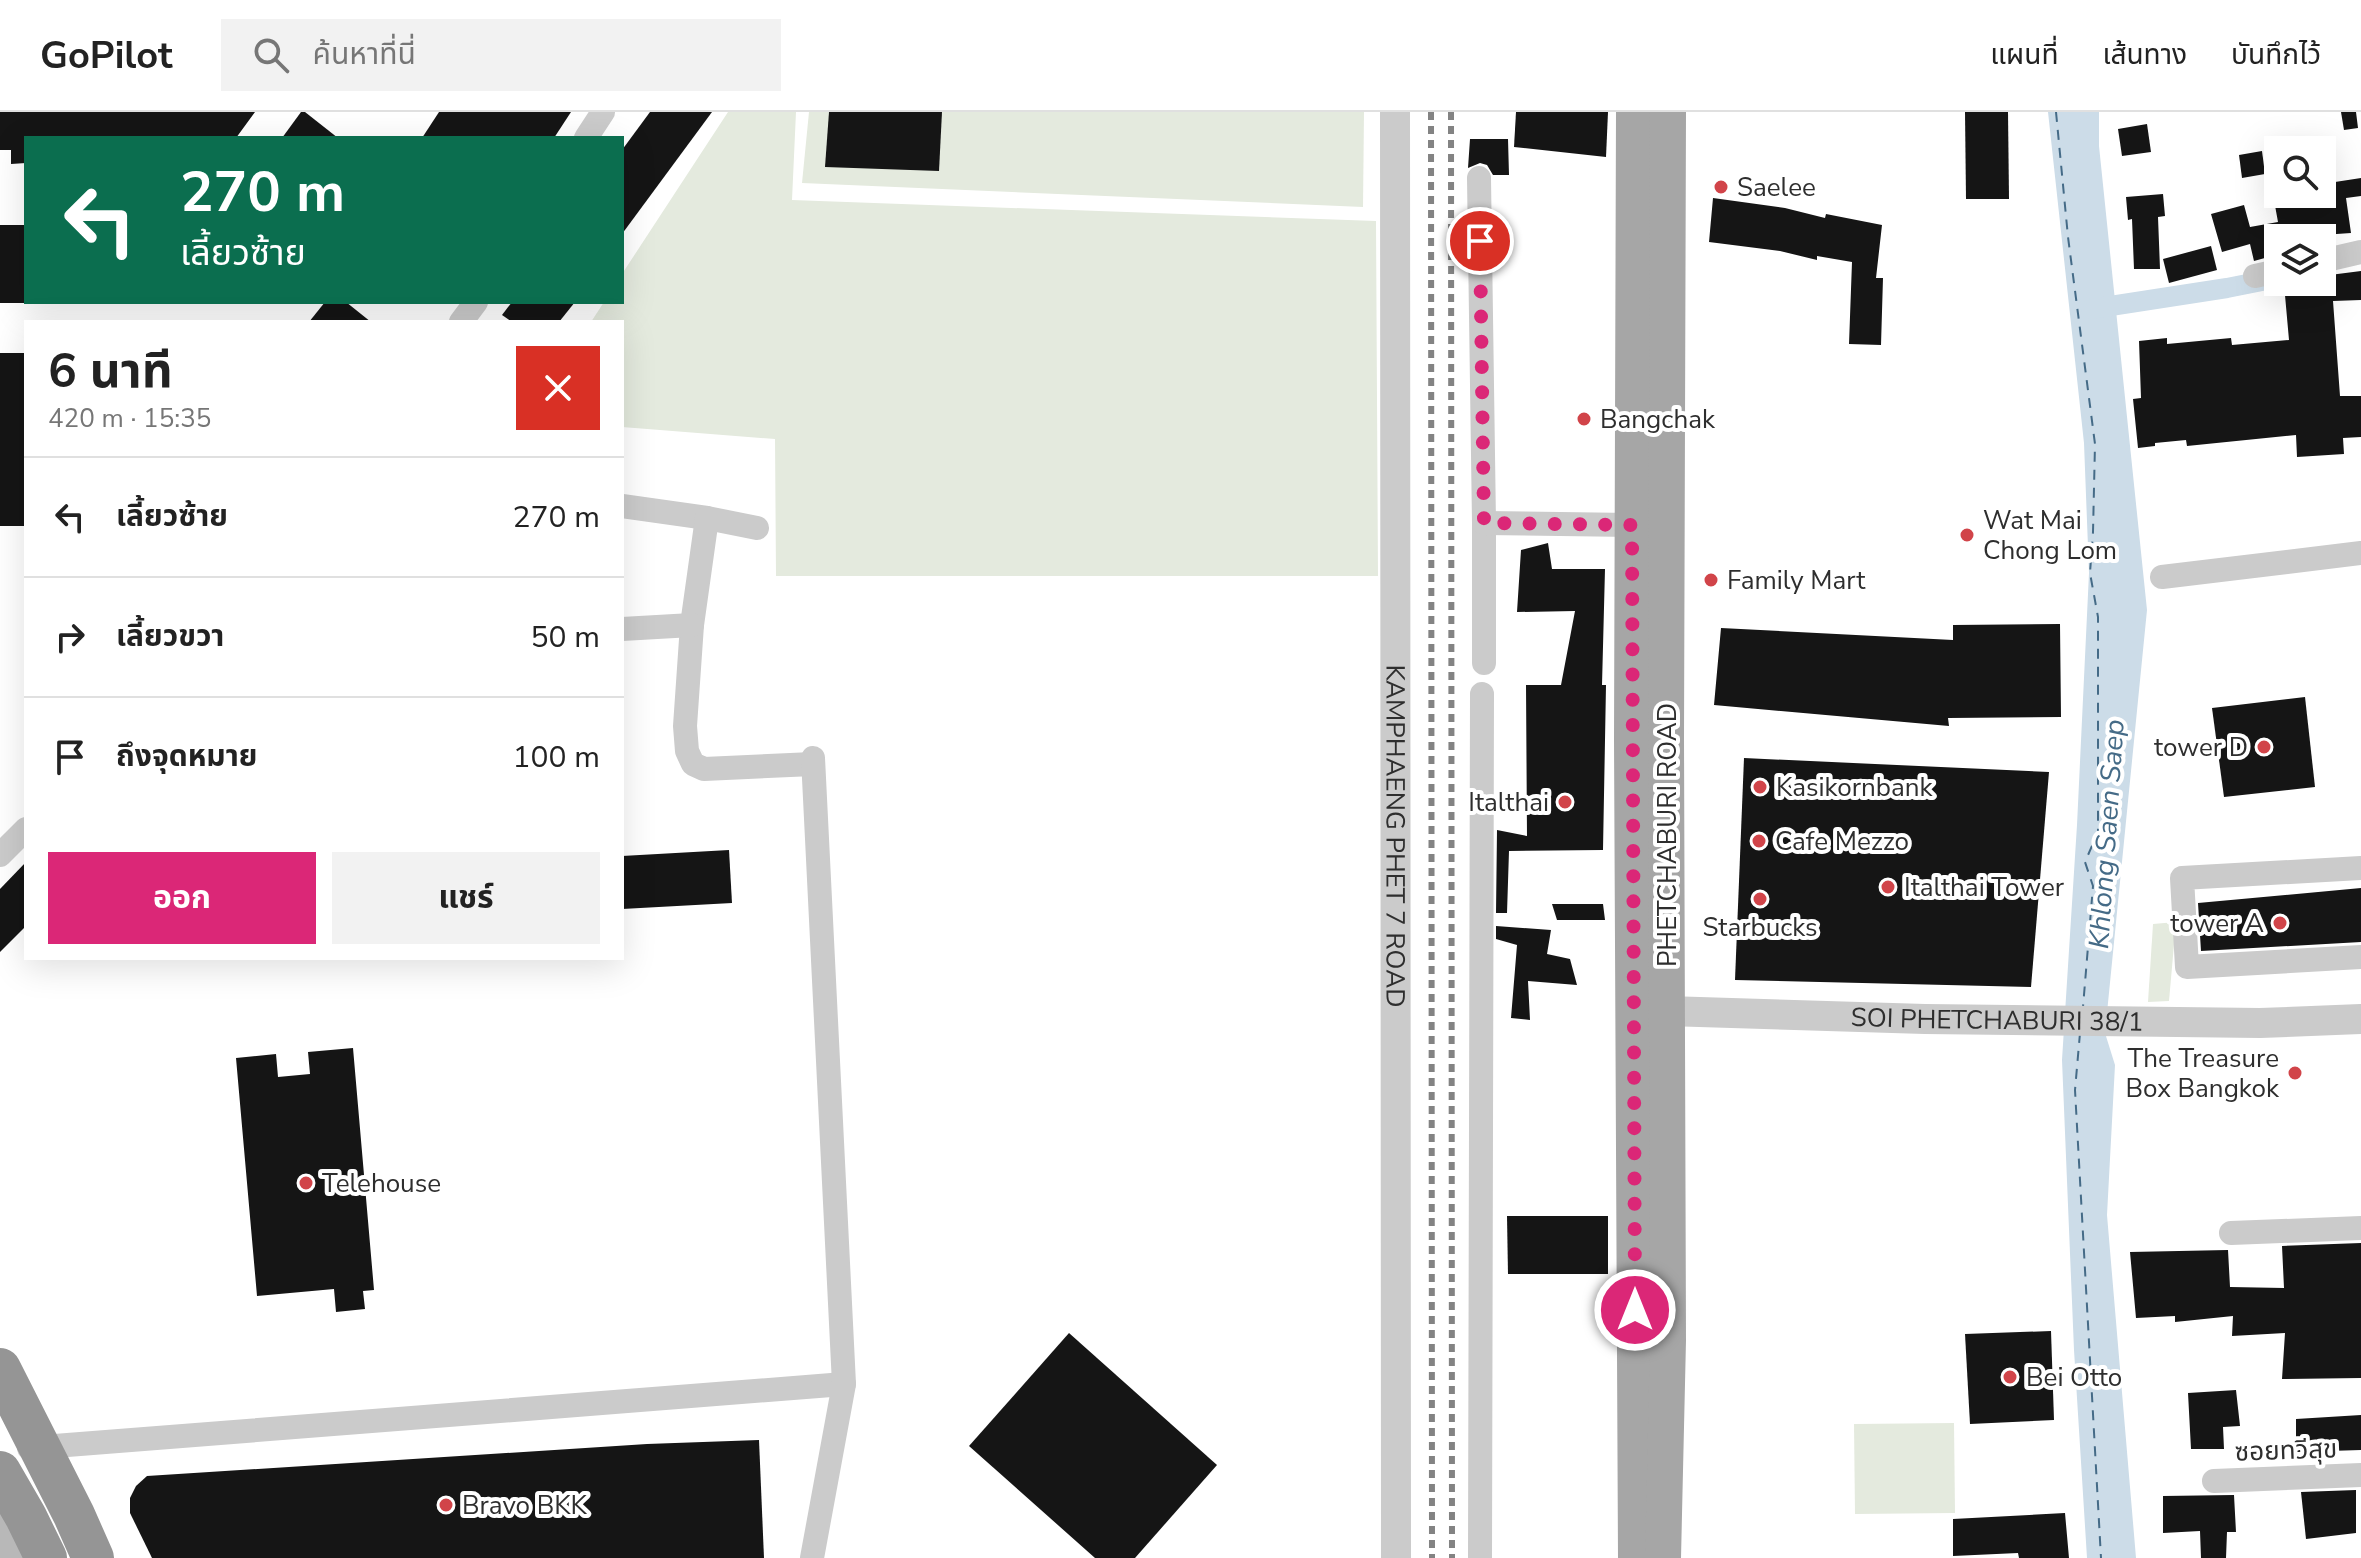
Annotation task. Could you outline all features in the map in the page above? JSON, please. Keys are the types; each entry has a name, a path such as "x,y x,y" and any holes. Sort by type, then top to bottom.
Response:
{"highway":[{"path":"0,1369 93,1558"},
{"path":"10,1460 26,1517 46,1558"}],"main road":[{"name":"PHETCHABURI ROAD","path":"1634,112 1650,1006 1636,1558"},
{"name":"PHETCHABURI ROAD","path":"1643,511 1668,112"},
{"name":"PHETCHABURI ROAD","path":"1650,1006 1668,1340 1663,1558"},
{"path":"0,1414 10,1460 77,1558"},
{"path":"0,1529 14,1558"}],"street":[{"path":"587,136 603,112"},
{"name":"KAMPHAENG PHET 7 ROAD","path":"1395,112 1396,1558"},
{"path":"1479,178 1484,663"},
{"path":"2336,258 2361,252"},
{"path":"624,506 757,528"},
{"path":"1484,523 1643,511"},
{"path":"707,518 692,625 685,726 687,751 693,764 704,769 813,761 844,1384 812,1558"},
{"path":"2162,577 2361,553"},
{"path":"624,629 692,625"},
{"path":"1480,1558 1482,694"},
{"path":"0,855 24,831"},
{"path":"2361,868 2182,878 2187,967 2361,957"},
{"name":"SOI PHETCHABURI 38/1","path":"1650,1006 2037,1021 2260,1023 2361,1019"},
{"path":"2231,1233 2361,1228"},
{"path":"10,1460 844,1384"},
{"name":"ซอยทวีสุข","path":"2214,1481 2361,1475"}],"shaded area":[{"path":"728,112 796,112 792,200 1376,221 1378,576 776,576 775,439 624,427 624,320 592,320 603,304 624,304 624,271"},
{"path":"809,112 1364,112 1363,207 802,183"},
{"path":"2176,922 2169,1001 2148,1002 2153,924"},
{"path":"1954,1423 1955,1513 1855,1514 1854,1424"}],"water":[{"name":"Khlong Saen Saep","path":"2048,112 2099,112 2099,146 2147,610 2105,1033 2115,1065 2107,1215 2136,1558 2087,1558 2074,1350 2062,1060 2089,573 2084,443"}],"building":[{"path":"0,112 255,112 237,136 24,136 24,163 11,164 11,150 0,150"},
{"path":"301,112 305,112 335,136 283,136"},
{"path":"439,112 571,112 555,136 423,136"},
{"path":"650,112 712,112 624,231 624,147"},
{"path":"829,112 942,112 939,171 825,167"},
{"path":"1516,112 1608,112 1606,157 1514,147"},
{"path":"1965,112 2008,112 2009,199 1966,199"},
{"path":"2341,112 2356,112 2358,128 2344,130"},
{"path":"2147,124 2151,152 2122,156 2118,129"},
{"path":"1470,139 1508,139 1509,175 1493,175 1487,165 1480,163 1468,168"},
{"path":"2262,151 2264,174 2242,178 2239,155"},
{"path":"2361,178 2361,196 2346,198 2351,233 2336,234 2336,224 2267,224 2278,222 2275,208 2336,208 2336,182"},
{"path":"2163,194 2165,216 2158,217 2160,269 2134,269 2132,219 2128,220 2126,197"},
{"path":"1713,198 1882,225 1876,278 1883,278 1881,345 1849,344 1852,262 1817,256 1817,260 1780,251 1709,242"},
{"path":"2244,205 2250,227 2264,224 2264,258 2254,261 2250,244 2222,252 2211,214"},
{"path":"0,225 24,225 24,303 0,303"},
{"path":"2211,246 2217,270 2169,283 2163,259"},
{"path":"2361,271 2361,300 2333,301 2340,396 2361,396 2361,437 2343,438 2344,454 2297,457 2296,435 2187,446 2186,440 2138,448 2133,399 2141,398 2139,341 2167,338 2167,344 2231,338 2232,345 2289,340 2285,296 2336,296 2336,274"},
{"path":"323,304 348,304 368,320 311,320"},
{"path":"510,304 573,304 561,320 509,320 502,315"},
{"path":"0,353 24,353 24,526 0,526"},
{"name":"Italthai","path":"1548,543 1552,569 1605,569 1603,850 1509,851 1507,913 1496,913 1497,830 1527,836 1526,685 1561,685 1575,611 1517,612 1521,550"},
{"path":"2060,624 2061,717 1948,718 1949,726 1714,705 1721,628 1953,640 1953,625"},
{"name":"tower D","path":"2305,697 2315,787 2224,797 2212,708"},
{"name":"Italthai Tower","path":"1744,758 2049,772 2031,987 1735,980"},
{"path":"729,850 732,903 624,909 624,856"},
{"path":"24,864 24,928 0,952 0,889"},
{"name":"tower A","path":"2361,888 2361,942 2201,951 2198,903"},
{"path":"1552,904 1603,904 1605,920 1557,920"},
{"path":"1496,926 1551,930 1547,954 1570,959 1577,985 1528,981 1530,1020 1511,1018 1517,945 1496,939"},
{"name":"Telehouse","path":"353,1048 374,1290 363,1291 365,1309 336,1312 334,1289 257,1296 236,1058 276,1054 278,1077 310,1074 308,1052"},
{"path":"1507,1216 1608,1216 1608,1274 1508,1274"},
{"path":"2361,1243 2361,1378 2282,1379 2285,1333 2232,1336 2233,1316 2175,1322 2175,1316 2136,1318 2130,1252 2228,1250 2230,1287 2284,1288 2282,1246"},
{"name":"Bei Otto","path":"2051,1331 2054,1420 1970,1424 1965,1334"},
{"path":"1069,1333 1217,1465 1135,1558 1095,1558 969,1446"},
{"path":"2236,1390 2240,1426 2223,1427 2224,1449 2191,1449 2188,1393"},
{"path":"2361,1415 2361,1450 2296,1452 2296,1419"},
{"name":"Bravo BKK","path":"759,1440 764,1558 152,1558 130,1513 130,1498 136,1486 147,1476 647,1444"},
{"path":"2356,1490 2356,1533 2306,1539 2301,1492"},
{"path":"2234,1495 2236,1532 2227,1532 2226,1558 2201,1558 2200,1531 2163,1533 2163,1496"},
{"path":"2065,1513 2069,1558 2019,1558 2018,1553 1953,1556 1953,1519"}],"waterway":[{"path":"2091,309 2264,281"}],"ferry route":[{"path":"2056,112 2068,237 2095,444 2090,573 2098,617 2098,832 2085,862 2093,886 2083,1007"},
{"path":"2080,1033 2075,1090 2101,1558"}],"railway":[{"path":"1431,112 1432,1558"},
{"path":"1451,112 1452,1558"}],"place":[{"name":"Saelee","path":"1721,187"},
{"name":"Bangchak","path":"1584,419"},
{"name":"Wat Mai Chong Lom","path":"1967,535"},
{"name":"Family Mart","path":"1711,580"},
{"name":"tower D","path":"2264,747"},
{"name":"Kasikornbank","path":"1760,787"},
{"name":"Italthai","path":"1565,802"},
{"name":"Cafe Mezzo","path":"1759,841"},
{"name":"Italthai Tower","path":"1888,887"},
{"name":"Starbucks","path":"1760,899"},
{"name":"tower A","path":"2280,923"},
{"name":"The Treasure Box Bangkok","path":"2295,1073"},
{"name":"Telehouse","path":"306,1183"},
{"name":"Bei Otto","path":"2010,1377"},
{"name":"Bravo BKK","path":"446,1505"}],"route":[{"path":"1480,241 1484,523 1632,525 1635,1310"}]}
